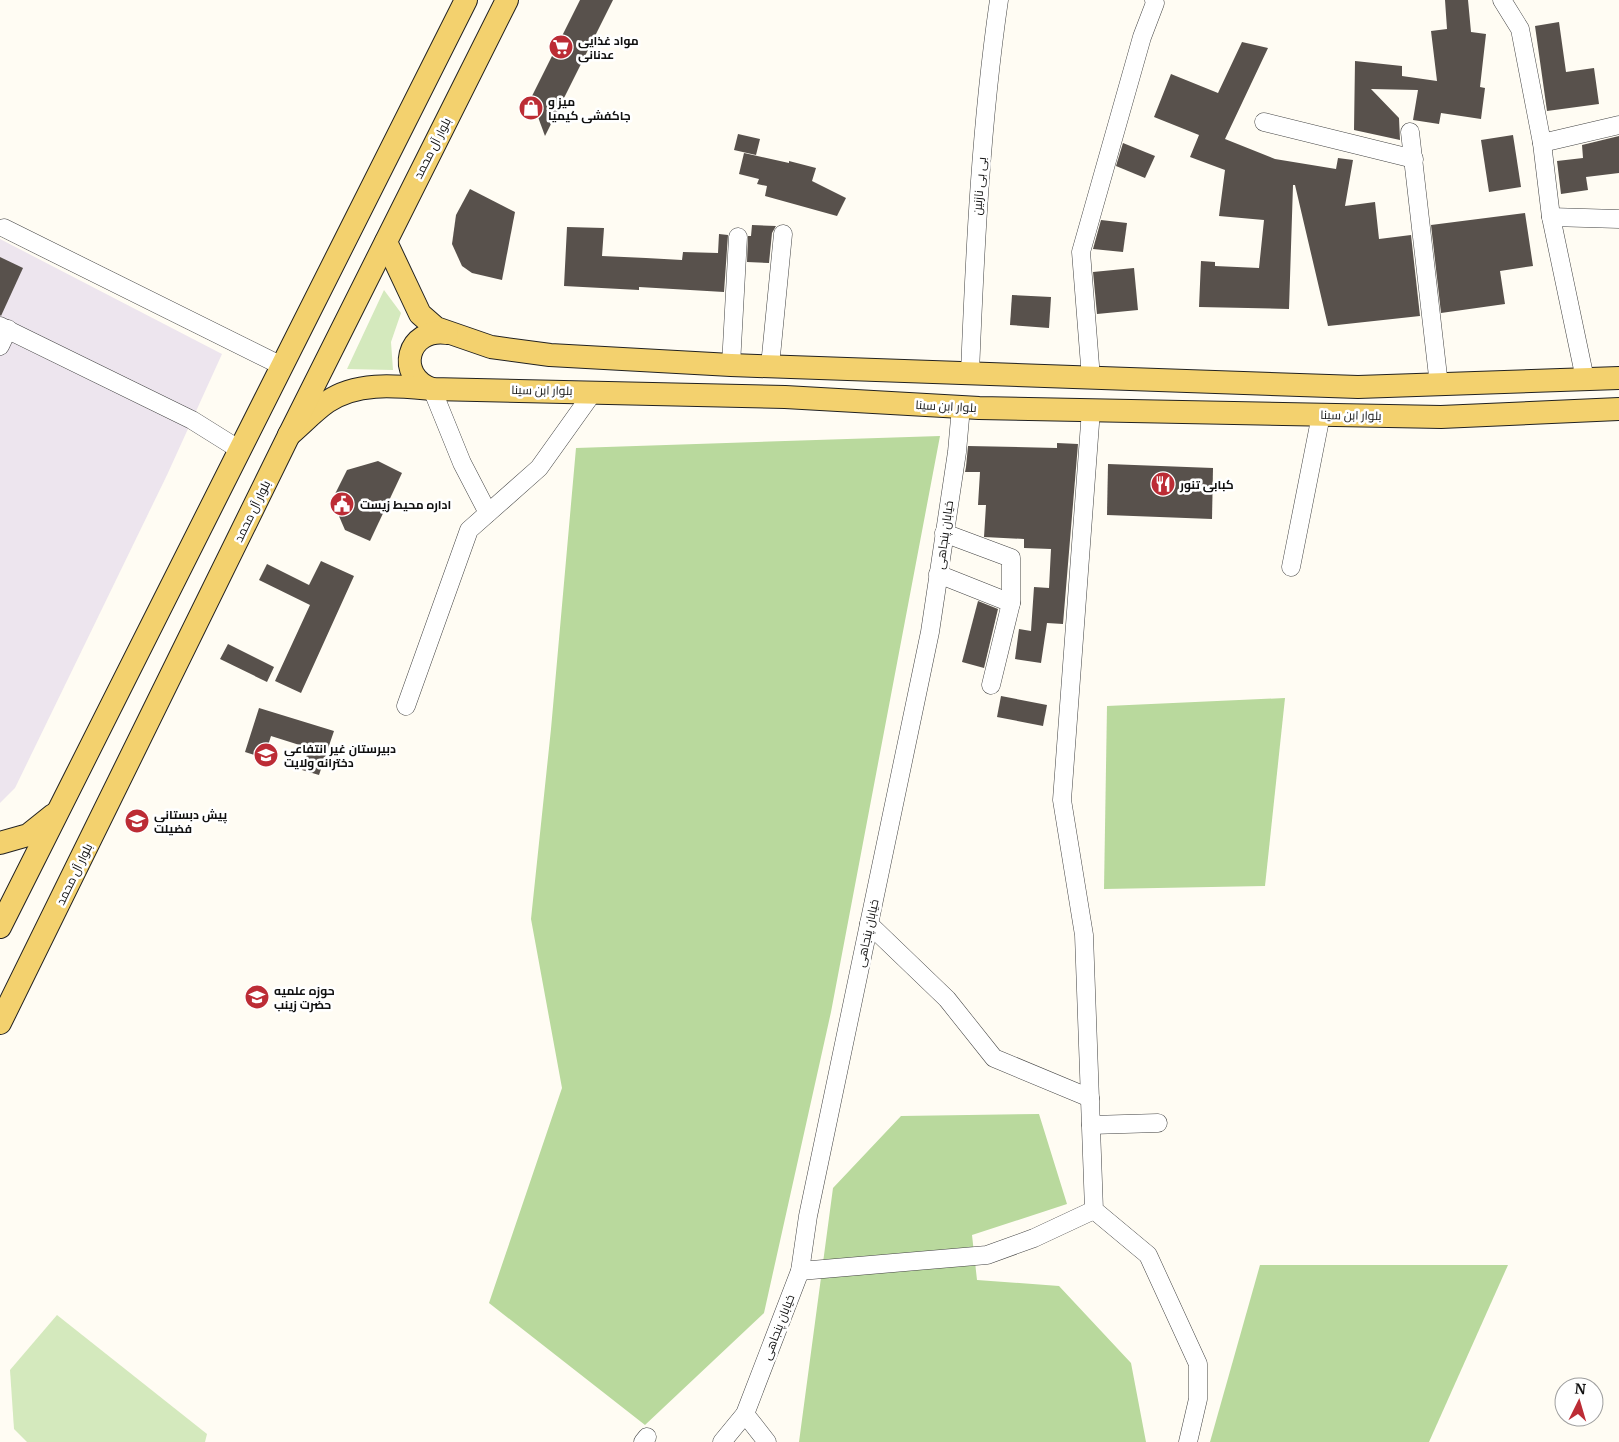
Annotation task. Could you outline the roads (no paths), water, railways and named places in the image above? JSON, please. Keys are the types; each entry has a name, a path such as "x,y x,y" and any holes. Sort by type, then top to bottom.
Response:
{"main road":[{"path":"0,927 466,0"},
{"name":"بلوار آل محمد","path":"0,1023 289,435 507,0"},
{"path":"386,242 420,314 447,333"},
{"path":"432,389 425,386 414,376 409,363 410,355 417,341 424,336 439,332 491,347 550,355 731,365 1358,387 1619,378"},
{"name":"بلوار ابن سینا","path":"289,435 328,401 360,389 392,385 432,389 594,391 785,397 961,406 1092,410 1441,417 1619,409"},
{"path":"0,843 28,835 59,809"}],"street":[{"name":"بی بی نازنین","path":"970,373 976,220 988,73 999,0"},
{"path":"1502,0 1520,29 1542,143 1551,217 1585,379"},
{"path":"1091,378 1081,252 1142,37 1157,1"},
{"path":"1264,122 1414,159"},
{"path":"1542,143 1619,125"},
{"path":"1410,132 1439,385"},
{"path":"1551,217 1619,219"},
{"path":"4,228 282,366"},
{"path":"770,366 783,234"},
{"path":"731,365 738,237"},
{"path":"0,346 4,328 192,420 240,450"},
{"path":"432,389 462,463 488,513"},
{"path":"406,706 468,530 539,468 594,391"},
{"name":"خیابان پنجاهی","path":"722,1442 746,1414 800,1271 808,1216 930,632 957,452 961,406"},
{"path":"1092,410 1062,800 1084,935 1094,1210 1148,1255 1198,1364 1198,1399 1188,1442"},
{"path":"1291,567 1321,414"},
{"path":"944,533 1011,558 1011,603 992,685"},
{"path":"938,574 1011,603"},
{"path":"869,924 947,999 994,1058 1090,1098"},
{"path":"1091,1125 1158,1122"},
{"path":"800,1271 987,1255 1034,1238 1094,1210"},
{"path":"746,1414 767,1442"}],"place":[{"name":"مواد غذایی عدنانی","path":"561,47"},
{"name":"میز و جاکفشی کیمیا","path":"531,108"},
{"name":"کبابی تنور","path":"1163,484"},
{"name":"اداره محیط زیست","path":"342,504"},
{"name":"دبیرستان غیر انتفاعی دخترانه ولایت","path":"266,755"},
{"name":"پیش دبستانی فضیلت","path":"137,821"},
{"name":"حوزه علمیه حضرت زینب","path":"257,997"}]}
